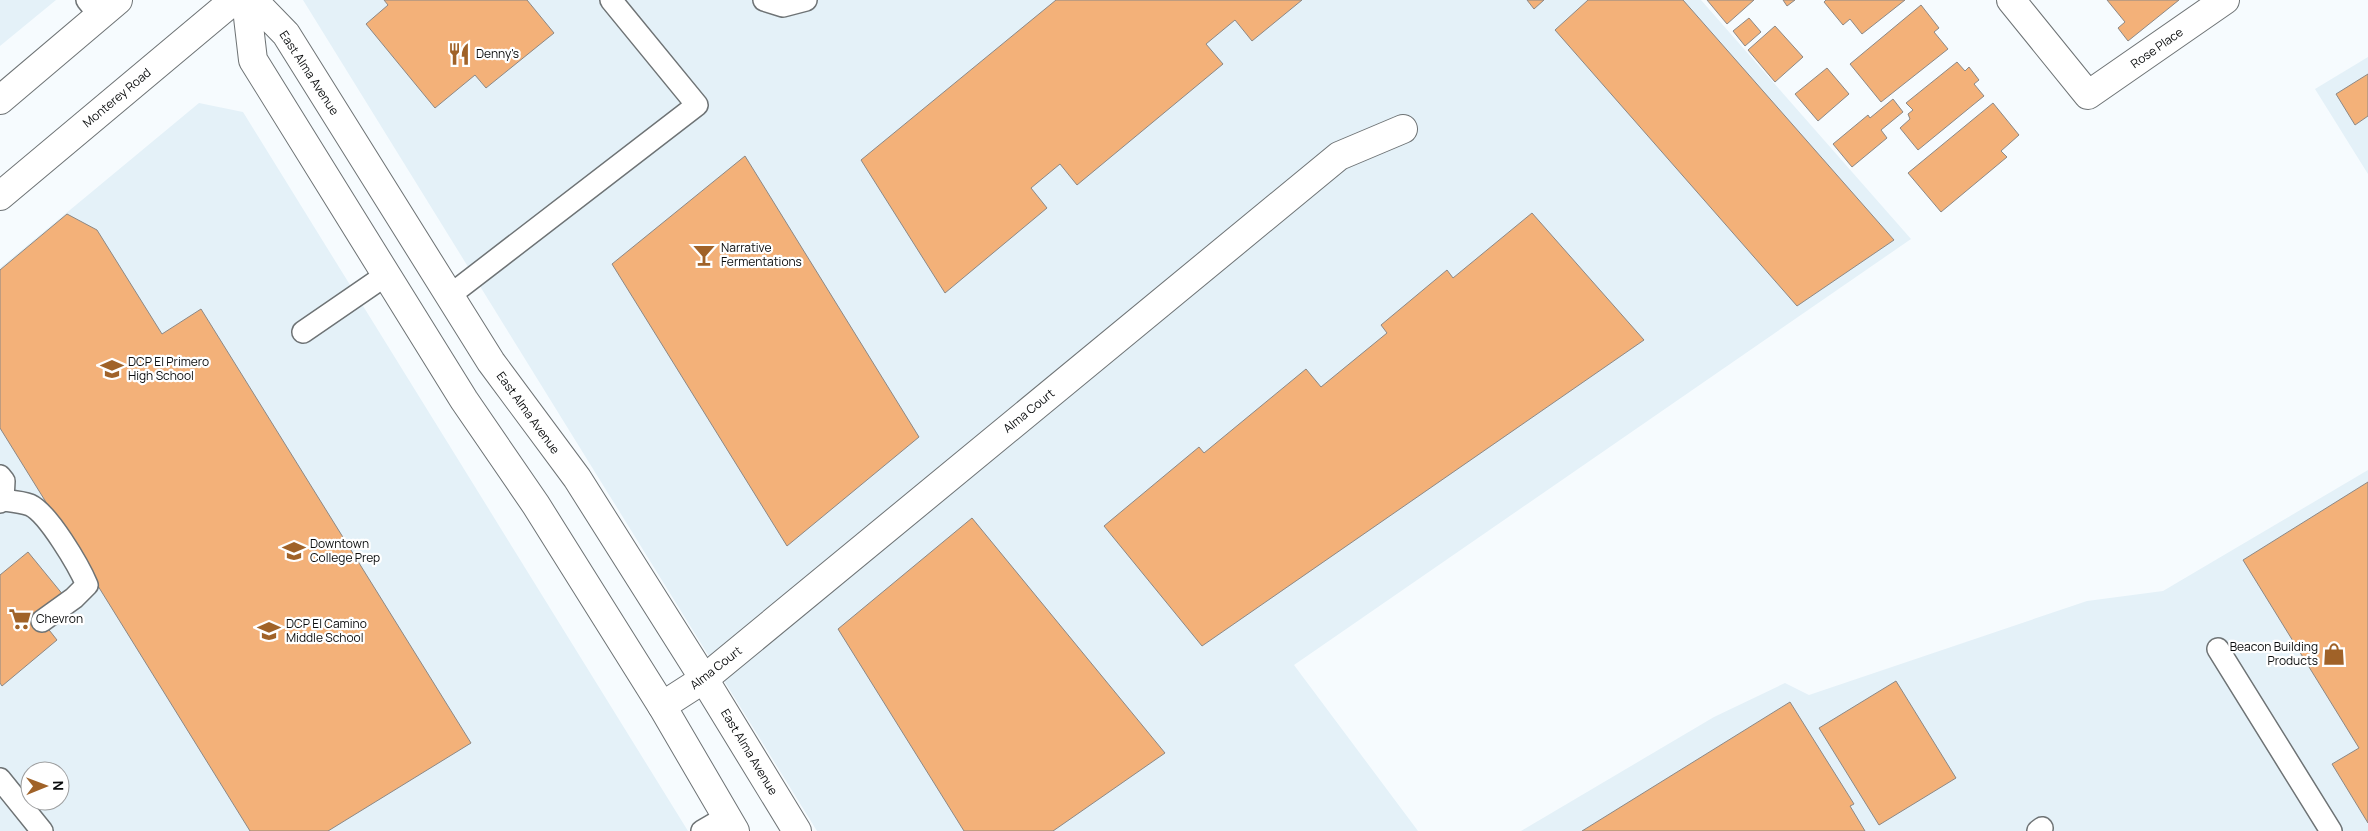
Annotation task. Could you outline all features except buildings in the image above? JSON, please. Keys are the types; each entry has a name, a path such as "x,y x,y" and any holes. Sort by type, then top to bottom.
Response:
{"main road":[{"name":"Monterey Road","path":"0,196 234,0"},
{"path":"246,0 253,60 464,400 536,506 662,706 730,824"},
{"name":"East Alma Avenue","path":"253,0 286,34 491,362 577,478 797,831"},
{"name":"Rose Place","path":"2011,0 2088,95 2225,0"},
{"path":"4,90 102,5"},
{"name":"Alma Court","path":"662,706 704,679 1339,156 1403,129"}],"lane":[{"path":"449,296 697,105 611,0"},
{"path":"764,0 783,6 806,0"},
{"path":"303,332 386,275"},
{"path":"0,476 4,481 2,501 30,505 42,514 81,571 87,585 74,598 42,621"},
{"path":"2218,649 2331,831"},
{"path":"0,779 42,831"},
{"path":"702,831 730,824"}],"shaded area":[{"path":"0,0 56,0 0,46"},
{"path":"303,0 1701,0 1911,239 1294,665 1418,831 817,831"},
{"path":"2368,57 2368,174 2315,89"},
{"name":"Downtown College Prep","path":"199,103 243,112 688,831 0,831 0,268"},
{"path":"2368,470 2368,831 1521,831 1714,717 1785,683 1809,695 2087,601 2163,591"}],"place":[{"name":"Denny's","path":"459,54"},
{"name":"Narrative Fermentations","path":"704,255"},
{"name":"DCP El Primero High School","path":"112,369"},
{"name":"Downtown College Prep","path":"294,551"},
{"name":"Chevron","path":"20,619"},
{"name":"DCP El Camino Middle School","path":"269,631"},
{"name":"Beacon Building Products","path":"2334,654"}]}
